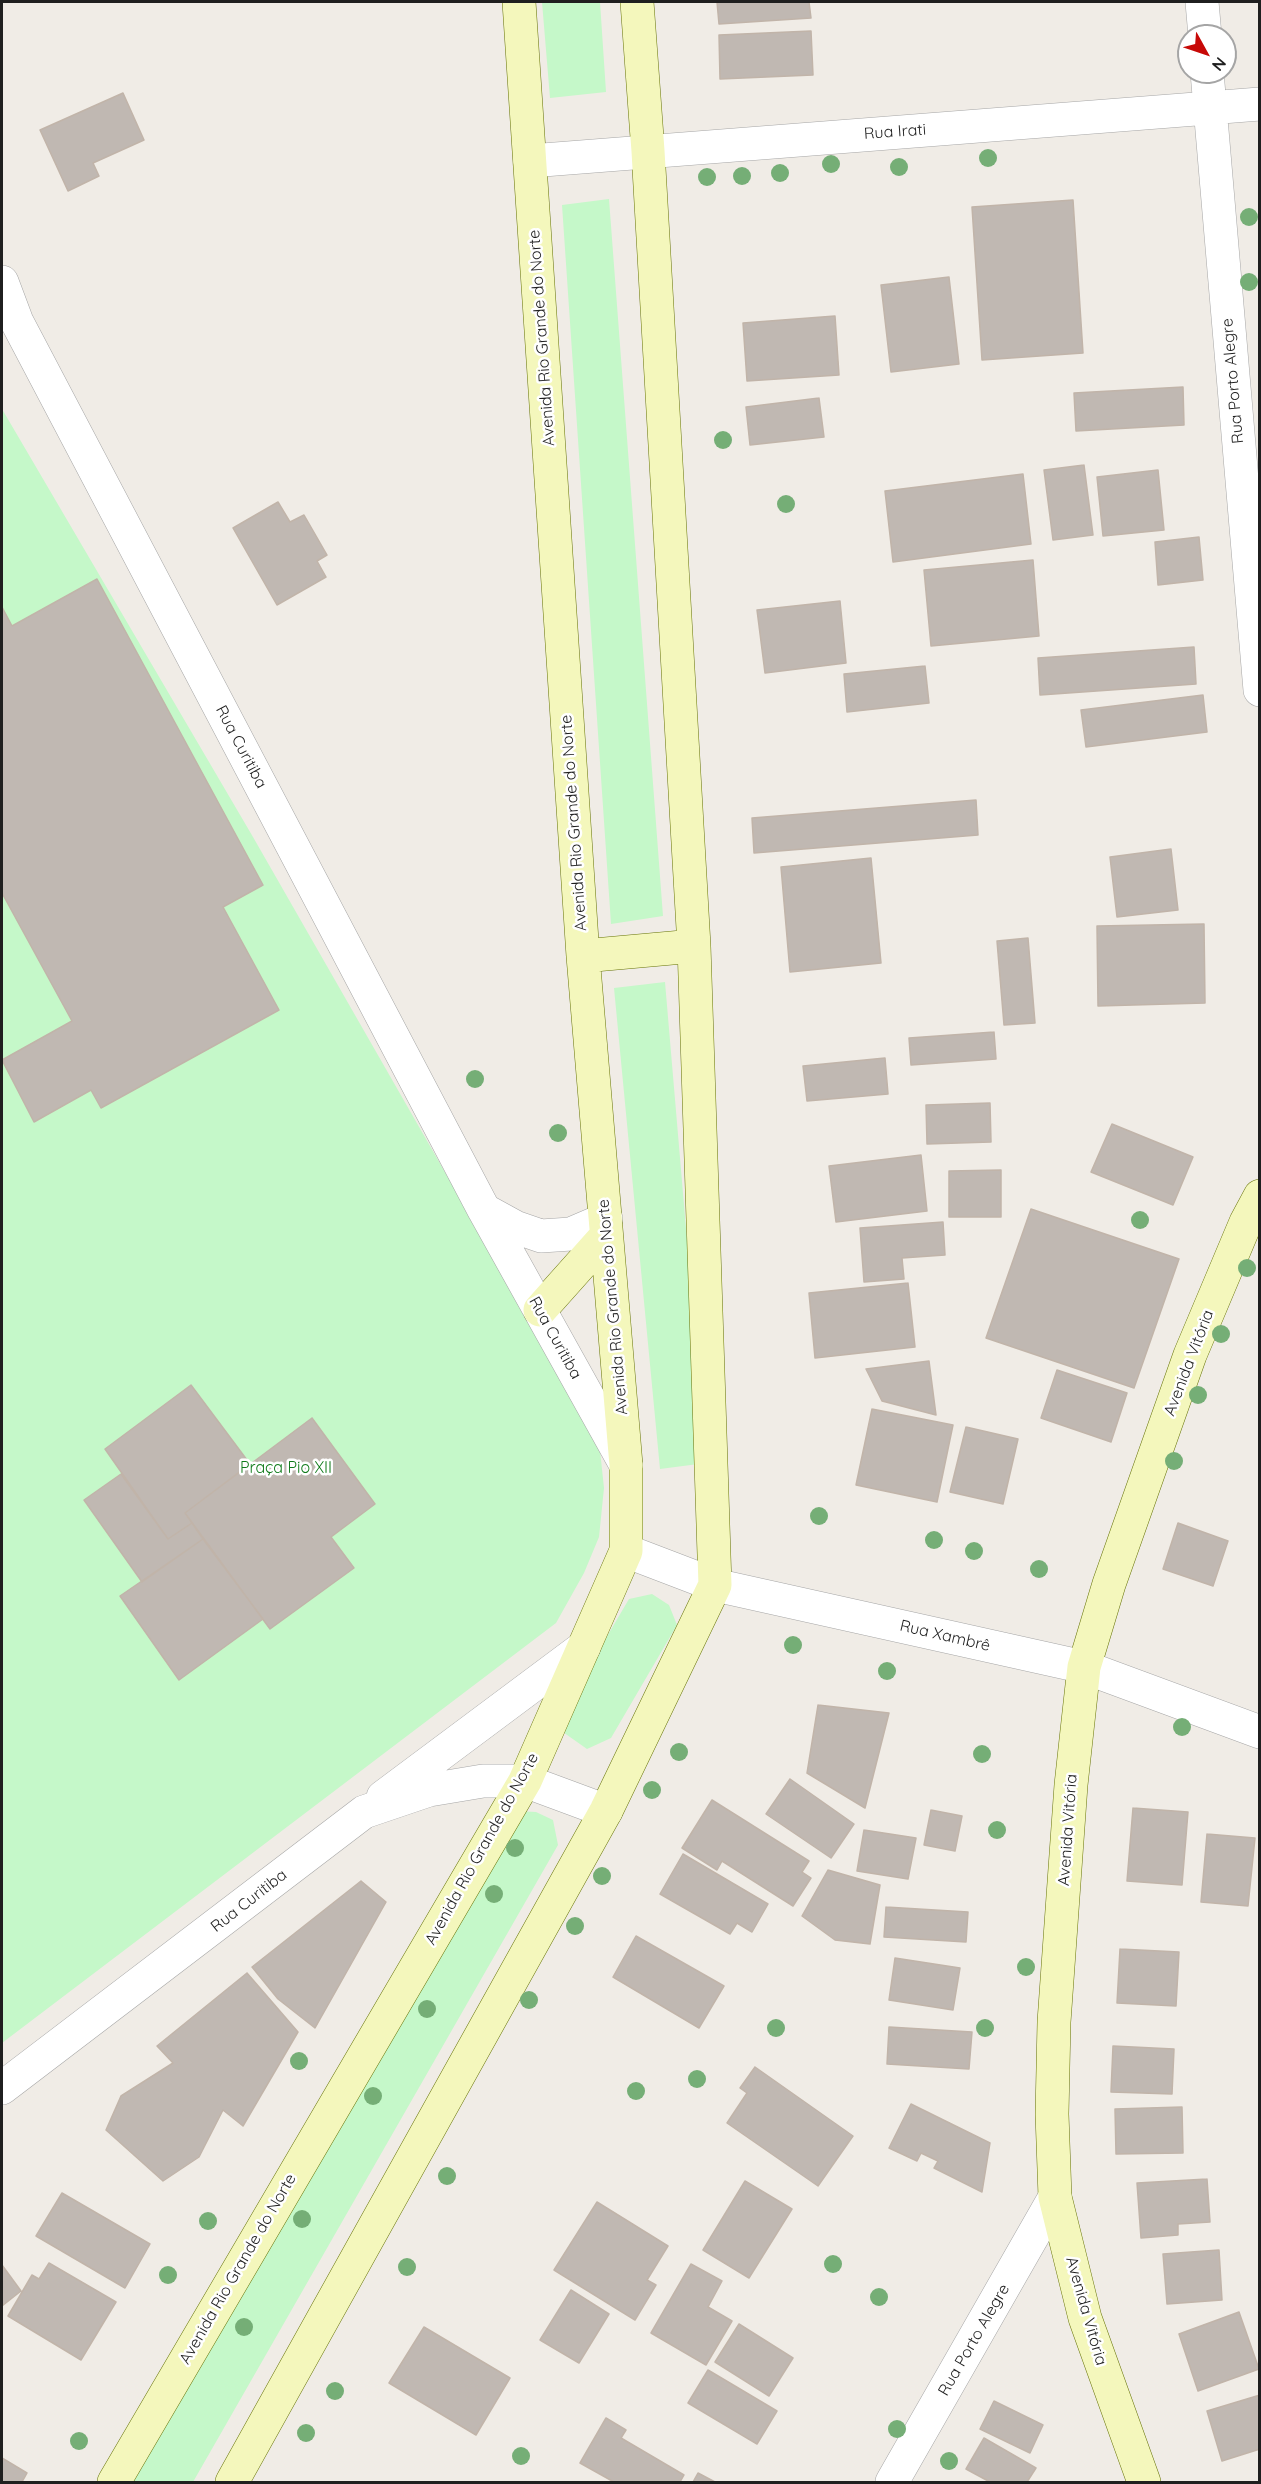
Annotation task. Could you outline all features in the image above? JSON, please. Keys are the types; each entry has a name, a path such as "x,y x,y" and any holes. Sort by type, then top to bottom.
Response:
{"main road":[{"name":"Avenida Rio Grande do Norte","path":"114,2482 525,1781 626,1551 626,1465 583,956 519,2"},
{"path":"232,2482 606,1811 716,1585 694,946 648,151 637,2"},
{"path":"583,956 694,946"},
{"name":"Avenida Vitória","path":"1144,2482 1085,2318 1055,2197 1052,2114 1054,2022 1071,1785 1084,1667 1131,1520 1190,1355 1246,1222 1260,1196"},
{"path":"540,1310 606,1227"}],"street":[{"path":"1202,2 1204,24"},
{"name":"Rua Porto Alegre","path":"1208,84 1260,690"},
{"name":"Rua Irati","path":"530,161 1260,104"},
{"name":"Rua Curitiba","path":"2,282 17,322 484,1210 626,1465"},
{"path":"484,1210 515,1227 541,1236 571,1234 606,1227"},
{"name":"Rua Xambrê","path":"626,1551 716,1585 1084,1667 1260,1732"},
{"path":"364,1812 584,1647"},
{"name":"Rua Curitiba","path":"2,2088 364,1812 429,1790 483,1781 525,1781"},
{"path":"525,1781 606,1811"},
{"name":"Rua Porto Alegre","path":"892,2482 1055,2197"}],"green space":[{"path":"542,2 600,2 606,92 550,98"},
{"path":"609,199 663,916 611,924 562,205"},
{"name":"Praça Pio XII","path":"2,409 253,837 599,1441 604,1488 599,1537 584,1573 556,1623 2,2043"},
{"path":"665,982 706,1463 660,1469 614,988"},
{"path":"652,1594 669,1605 677,1625 611,1738 587,1749 560,1730 563,1711 629,1599"},
{"path":"517,1811 536,1812 553,1820 558,1845 193,2482 132,2482"}],"building":[{"path":"717,2 809,2 811,18 719,24"},
{"path":"811,31 813,75 720,79 719,35"},
{"path":"123,93 144,140 93,163 99,176 68,191 40,130"},
{"path":"1073,200 1083,353 982,360 972,207"},
{"path":"949,277 959,364 891,372 881,285"},
{"path":"835,316 839,375 747,381 743,323"},
{"path":"1183,387 1184,425 1076,431 1074,393"},
{"path":"819,398 824,437 750,445 746,407"},
{"path":"1084,465 1093,535 1053,540 1044,470"},
{"path":"1158,470 1164,530 1103,536 1097,477"},
{"path":"1023,474 1031,544 893,562 885,491"},
{"path":"278,502 290,522 304,515 327,555 317,561 326,577 277,605 233,528"},
{"path":"1199,537 1203,580 1158,585 1155,542"},
{"path":"1033,560 1039,636 931,646 924,570"},
{"path":"97,579 263,885 223,907 279,1010 101,1108 91,1090 34,1122 2,1060 72,1021 2,893 2,607 12,626"},
{"path":"840,601 846,663 765,673 757,610"},
{"path":"1194,647 1196,684 1040,695 1038,658"},
{"path":"925,666 929,703 847,712 844,674"},
{"path":"1203,695 1207,732 1086,747 1081,710"},
{"path":"976,800 978,835 754,853 752,818"},
{"path":"1171,849 1178,910 1117,917 1110,857"},
{"path":"871,858 881,963 790,972 781,867"},
{"path":"1204,924 1205,1003 1098,1006 1097,926"},
{"path":"1028,938 1035,1023 1004,1025 997,941"},
{"path":"994,1032 996,1059 911,1065 909,1038"},
{"path":"885,1058 888,1094 807,1101 803,1066"},
{"path":"990,1103 991,1142 927,1144 926,1105"},
{"path":"1112,1124 1193,1157 1173,1205 1091,1172"},
{"path":"921,1155 927,1211 836,1222 829,1166"},
{"path":"1001,1170 1001,1217 949,1217 949,1171"},
{"path":"1031,1209 1179,1259 1134,1388 986,1338"},
{"path":"943,1222 945,1255 902,1258 904,1279 864,1282 860,1228"},
{"path":"908,1283 915,1347 815,1358 809,1293"},
{"path":"929,1361 936,1415 882,1401 866,1369"},
{"path":"1057,1370 1127,1393 1111,1442 1041,1418"},
{"path":"191,1385 250,1464 185,1513 192,1523 168,1539 105,1449"},
{"path":"872,1409 953,1425 937,1502 856,1485"},
{"path":"312,1418 375,1504 331,1537 354,1568 270,1629 185,1513"},
{"path":"966,1427 1018,1439 1003,1504 950,1492"},
{"path":"121,1474 168,1539 192,1523 203,1539 142,1582 84,1500"},
{"path":"1178,1523 1228,1541 1213,1586 1163,1569"},
{"path":"203,1539 263,1619 179,1680 120,1596"},
{"path":"818,1705 889,1713 865,1808 807,1773"},
{"path":"790,1779 854,1824 831,1858 766,1814"},
{"path":"712,1800 809,1861 802,1872 811,1878 793,1906 722,1861 717,1870 682,1848"},
{"path":"1133,1808 1188,1812 1182,1885 1127,1881"},
{"path":"931,1810 962,1816 955,1851 924,1845"},
{"path":"864,1830 916,1838 908,1879 857,1871"},
{"path":"1207,1834 1255,1838 1248,1906 1201,1902"},
{"path":"683,1854 768,1904 752,1932 737,1923 730,1934 660,1894"},
{"path":"828,1870 880,1885 870,1944 835,1940 802,1916"},
{"path":"361,1881 386,1902 315,2028 278,1999 252,1967"},
{"path":"886,1907 968,1912 966,1942 884,1937"},
{"path":"636,1936 724,1986 699,2028 613,1977"},
{"path":"1120,1949 1179,1952 1176,2006 1117,2003"},
{"path":"895,1958 960,1968 953,2010 889,2000"},
{"path":"247,1973 298,2032 243,2126 223,2110 199,2157 163,2181 106,2130 121,2096 173,2063 157,2046"},
{"path":"889,2027 972,2032 969,2069 887,2064"},
{"path":"1113,2046 1174,2049 1172,2094 1111,2092"},
{"path":"755,2067 853,2136 818,2186 727,2123 747,2093 740,2088"},
{"path":"911,2104 990,2143 982,2192 934,2168 938,2161 921,2153 917,2161 889,2148"},
{"path":"1182,2107 1183,2153 1116,2154 1115,2109"},
{"path":"1207,2179 1210,2222 1178,2224 1178,2235 1141,2238 1137,2183"},
{"path":"745,2181 792,2209 749,2278 703,2250"},
{"path":"62,2193 150,2244 125,2288 36,2236"},
{"path":"597,2202 668,2246 647,2280 656,2285 635,2320 554,2270"},
{"path":"1219,2250 1222,2300 1167,2304 1163,2254"},
{"path":"49,2263 116,2302 81,2360 8,2316 32,2275 39,2279"},
{"path":"691,2264 722,2281 708,2307 732,2321 706,2365 651,2333"},
{"path":"2,2265 21,2291 2,2306"},
{"path":"571,2290 609,2314 579,2363 540,2340"},
{"path":"1239,2312 1259,2369 1198,2391 1179,2334"},
{"path":"739,2324 793,2358 769,2396 715,2362"},
{"path":"424,2327 510,2378 476,2435 389,2383"},
{"path":"708,2370 777,2411 757,2444 688,2403"},
{"path":"1260,2395 1260,2449 1222,2461 1207,2411"},
{"path":"994,2401 1043,2425 1030,2453 980,2429"},
{"path":"606,2418 626,2430 621,2438 684,2475 680,2482 614,2482 580,2463"},
{"path":"984,2438 1036,2468 1027,2482 990,2482 966,2469"},
{"path":"2,2458 27,2473 22,2482 2,2482"},
{"path":"698,2473 715,2482 693,2482"}]}
